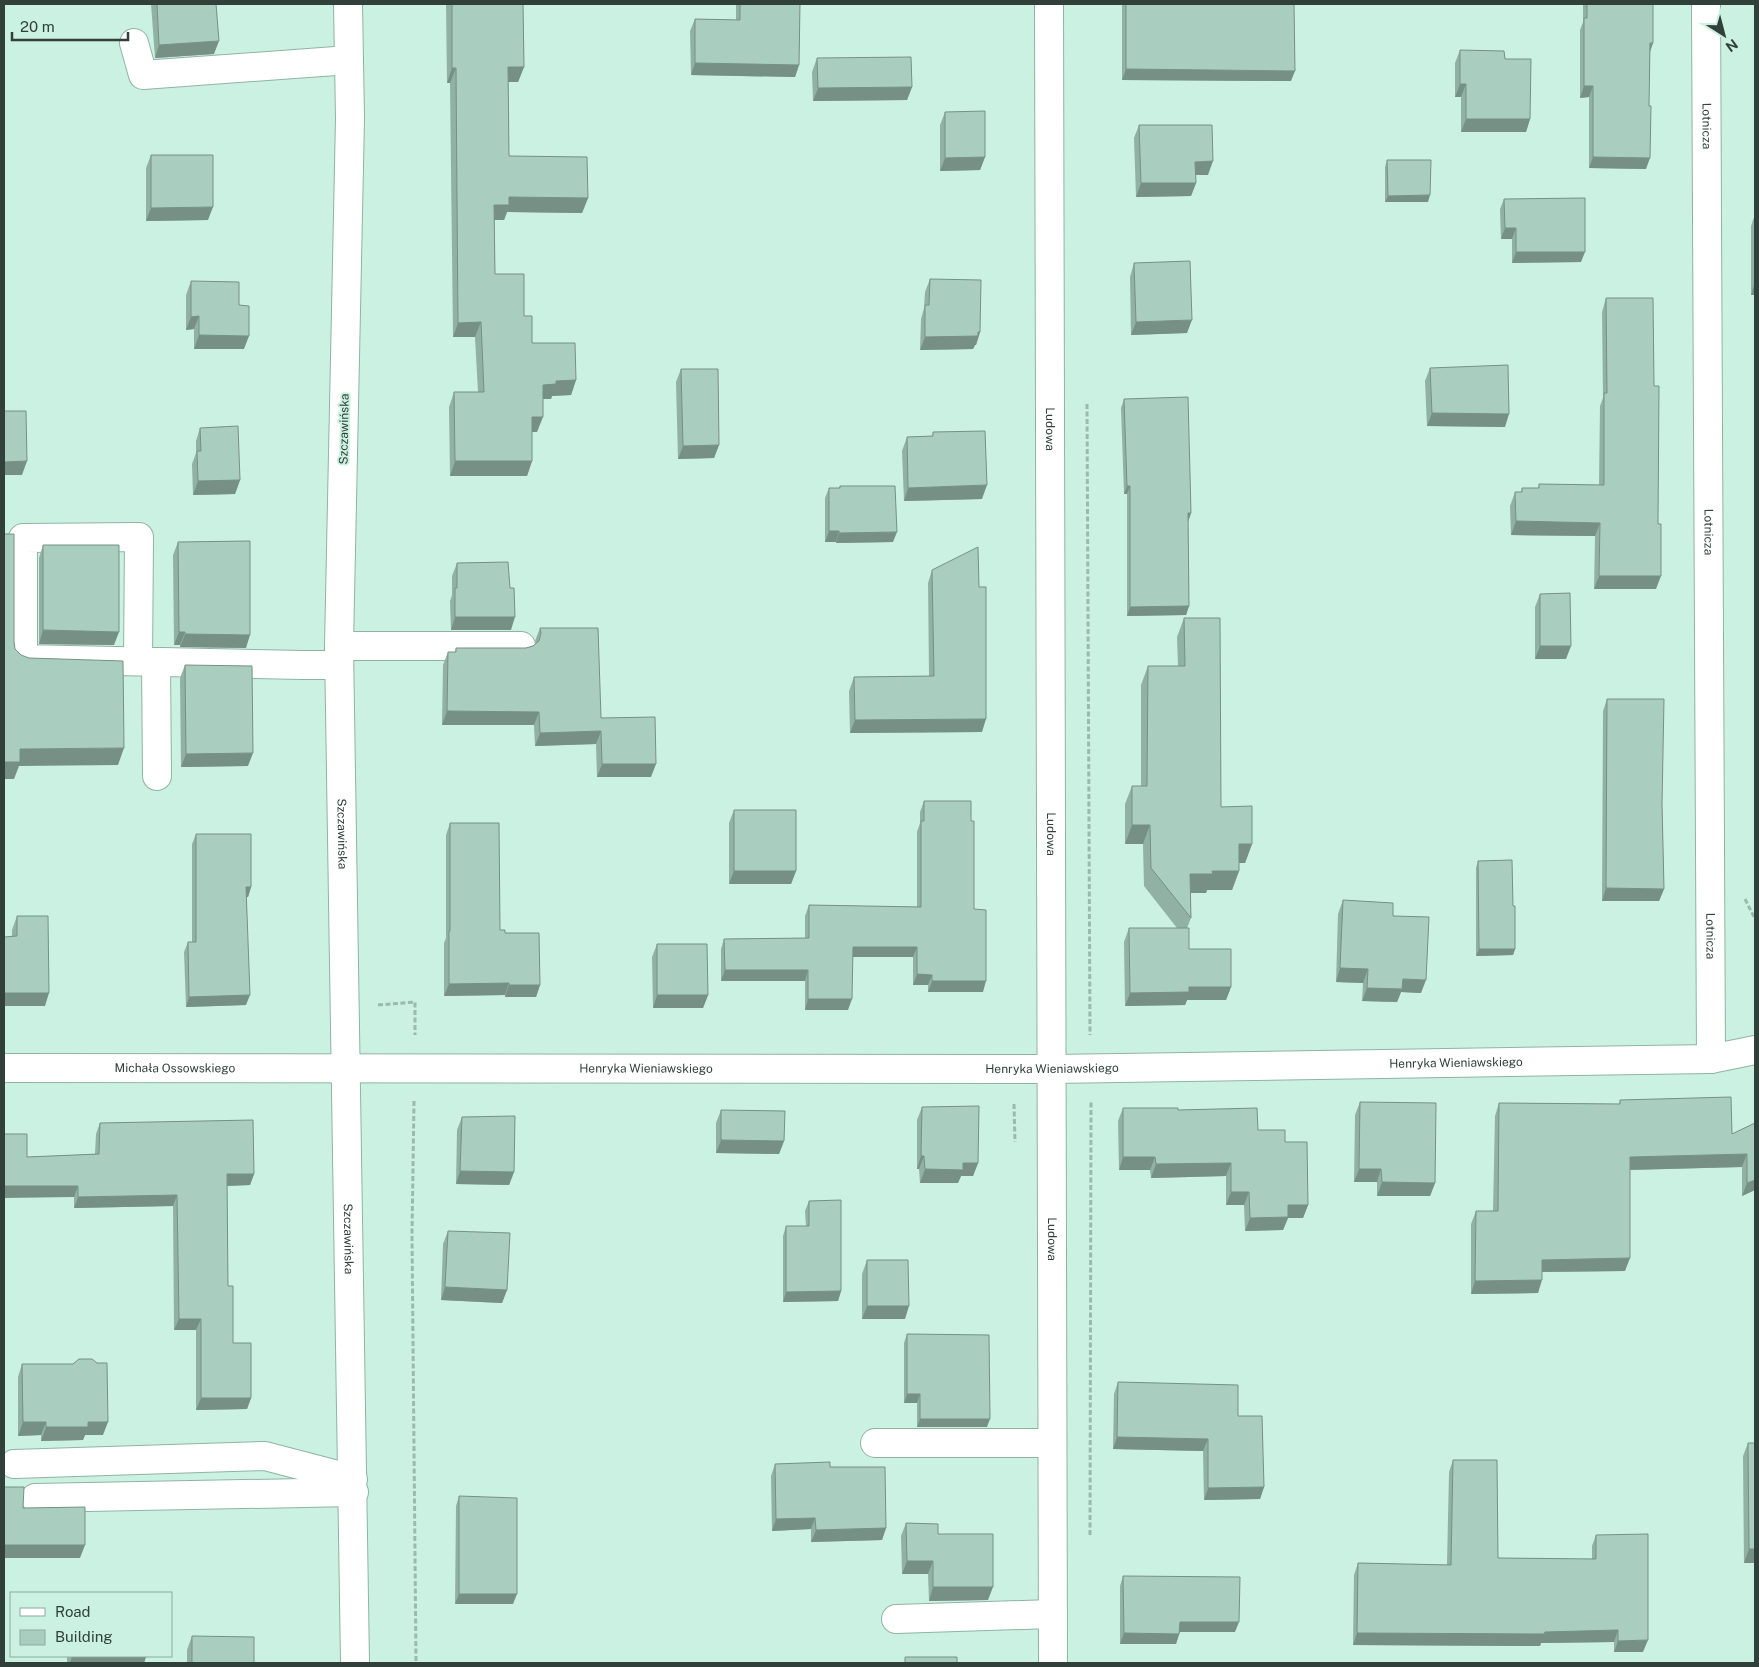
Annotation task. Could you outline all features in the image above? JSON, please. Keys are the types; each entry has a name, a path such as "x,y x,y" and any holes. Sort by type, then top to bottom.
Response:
{"street":[{"name":"Szczawińska","path":"348,4 350,118 339,656 355,1663"},
{"name":"Ludowa","path":"1049,4 1052,1663"},
{"name":"Lotnicza","path":"1706,4 1711,1059"},
{"path":"134,43 143,76 349,60"},
{"path":"157,776 147,662 139,537 23,538 23,659 147,662 339,656 521,646"},
{"name":"Henryka Wieniawskiego","path":"346,1068 1051,1069 1711,1059 1755,1050"},
{"name":"Michała Ossowskiego","path":"4,1068 346,1068"},
{"path":"875,1443 1051,1443"},
{"path":"14,1464 265,1456 353,1485"},
{"path":"35,1498 353,1485"},
{"path":"896,1618 1052,1614"}],"path":[{"path":"1087,395 1090,1536"},
{"path":"345,1007 415,1002 412,1244 416,1663"}],"building":[{"path":"157,4 216,4 219,41 159,45"},
{"path":"452,4 523,4 524,67 508,67 509,156 587,157 588,198 509,197 509,205 494,205 495,274 524,274 524,316 532,316 532,343 575,343 576,380 556,381 556,384 543,385 543,417 532,417 532,461 455,461 454,392 484,392 481,322 458,323 456,68 452,68"},
{"path":"740,4 800,4 799,65 695,63 695,19 740,20"},
{"path":"1126,4 1294,4 1295,71 1126,69"},
{"path":"1587,4 1653,4 1653,43 1650,43 1650,158 1593,157 1593,86 1584,86 1584,18 1587,18"},
{"path":"1460,50 1504,51 1505,59 1531,59 1530,119 1466,119 1466,84 1460,84"},
{"path":"911,57 912,87 818,88 817,58"},
{"path":"985,111 985,157 945,158 945,112"},
{"path":"1139,125 1212,125 1213,161 1195,162 1196,183 1141,183"},
{"path":"151,155 213,155 213,207 151,208"},
{"path":"1387,160 1431,160 1430,195 1388,196"},
{"path":"1585,198 1585,252 1516,252 1516,228 1505,228 1504,199"},
{"path":"1190,261 1192,320 1136,322 1134,263"},
{"path":"930,279 981,280 980,332 978,332 978,336 925,337 925,305 929,305"},
{"path":"191,281 239,282 239,305 249,306 249,336 199,335 199,316 191,317"},
{"path":"1606,298 1653,298 1654,386 1659,386 1658,524 1661,524 1661,576 1599,576 1600,523 1516,521 1515,492 1522,492 1522,488 1539,488 1539,484 1604,485 1604,393 1607,393"},
{"path":"1508,365 1509,414 1432,413 1430,368"},
{"path":"681,369 718,369 719,445 683,446"},
{"path":"1188,397 1191,513 1188,513 1189,606 1130,607 1130,486 1127,486 1124,399"},
{"path":"4,411 26,411 27,461 4,462"},
{"path":"238,426 240,480 198,481 197,451 201,451 200,428"},
{"path":"985,431 987,485 908,488 907,437 933,436 933,432"},
{"path":"840,486 895,486 897,532 839,533 839,531 829,531 829,488 840,488"},
{"path":"4,534 14,534 15,649 21,655 29,658 123,661 124,748 20,749 20,762 4,762"},
{"path":"250,541 250,635 185,634 185,632 179,632 178,542"},
{"path":"43,545 119,545 119,632 43,630"},
{"path":"978,547 979,587 986,587 986,719 855,720 854,677 934,676 932,570"},
{"path":"508,562 510,588 514,588 515,617 455,617 457,563"},
{"path":"1570,593 1571,646 1540,646 1540,594"},
{"path":"1184,618 1220,618 1221,807 1252,806 1252,844 1239,844 1239,871 1212,871 1213,874 1190,874 1191,918 1151,868 1150,825 1132,825 1132,786 1147,786 1148,666 1185,666"},
{"path":"540,628 598,628 601,718 655,717 656,764 602,764 601,731 540,733 539,712 447,711 448,652 456,652 456,648 526,648 533,646 539,641"},
{"path":"185,665 252,666 253,753 186,754"},
{"path":"1607,699 1664,699 1662,804 1664,889 1606,888"},
{"path":"924,801 971,801 971,821 974,821 974,909 986,910 986,981 932,981 932,975 917,974 917,947 853,947 852,999 808,999 808,970 725,970 724,939 809,938 809,905 921,907 921,821 924,821"},
{"path":"734,810 796,810 796,871 734,871"},
{"path":"450,823 499,823 500,930 505,930 505,933 539,933 540,985 509,985 509,983 449,984"},
{"path":"196,834 251,834 251,887 246,887 250,995 189,997 188,942 196,942"},
{"path":"1512,860 1515,949 1479,949 1478,861"},
{"path":"1343,900 1393,903 1393,916 1429,917 1426,980 1403,979 1402,989 1367,988 1368,969 1340,968"},
{"path":"17,916 48,916 49,993 4,993 4,937 17,936"},
{"path":"1129,928 1189,928 1189,949 1231,949 1231,987 1189,987 1189,992 1130,993"},
{"path":"657,944 707,944 708,995 657,995"},
{"path":"1731,1097 1732,1134 1755,1123 1755,1180 1747,1183 1747,1154 1630,1157 1630,1258 1542,1260 1542,1280 1475,1281 1476,1211 1498,1211 1499,1103 1620,1104 1620,1100"},
{"path":"1360,1102 1436,1103 1435,1183 1382,1182 1381,1169 1359,1169"},
{"path":"979,1106 978,1163 963,1163 963,1170 925,1169 924,1156 921,1156 922,1107"},
{"path":"1123,1108 1178,1108 1178,1110 1257,1108 1258,1130 1285,1130 1285,1142 1307,1142 1308,1205 1288,1205 1288,1217 1250,1218 1249,1192 1231,1192 1231,1163 1156,1164 1155,1157 1123,1157"},
{"path":"721,1110 785,1111 784,1141 721,1140"},
{"path":"515,1116 514,1172 460,1171 462,1117"},
{"path":"253,1120 254,1174 227,1174 228,1286 233,1286 233,1343 251,1343 251,1398 201,1398 201,1319 179,1319 177,1195 78,1197 78,1186 4,1186 4,1134 27,1134 27,1157 99,1154 100,1123"},
{"path":"841,1200 841,1291 786,1292 786,1226 809,1226 809,1201"},
{"path":"448,1231 510,1233 507,1290 445,1287"},
{"path":"867,1260 908,1260 909,1306 867,1306"},
{"path":"907,1334 989,1335 990,1419 920,1419 920,1394 907,1394"},
{"path":"79,1359 92,1359 97,1363 107,1363 108,1422 88,1422 88,1427 46,1427 46,1422 23,1422 22,1364 73,1364"},
{"path":"1118,1382 1238,1385 1238,1416 1262,1416 1264,1487 1208,1488 1208,1439 1117,1437"},
{"path":"1748,1443 1755,1443 1755,1549 1749,1549"},
{"path":"1453,1460 1497,1460 1498,1558 1596,1559 1596,1535 1648,1534 1648,1640 1618,1641 1618,1630 1545,1632 1544,1634 1357,1633 1358,1563 1451,1565"},
{"path":"830,1462 830,1467 885,1467 886,1528 816,1530 815,1518 776,1519 775,1464"},
{"path":"4,1487 24,1487 23,1508 85,1507 85,1545 4,1545"},
{"path":"459,1496 517,1498 517,1594 459,1594"},
{"path":"906,1523 938,1524 938,1534 993,1534 993,1587 933,1587 933,1561 907,1561"},
{"path":"1123,1576 1240,1577 1239,1622 1180,1622 1179,1634 1124,1633"},
{"path":"192,1636 254,1637 254,1663 192,1663"},
{"path":"905,1657 957,1657 957,1663 905,1663"}]}
